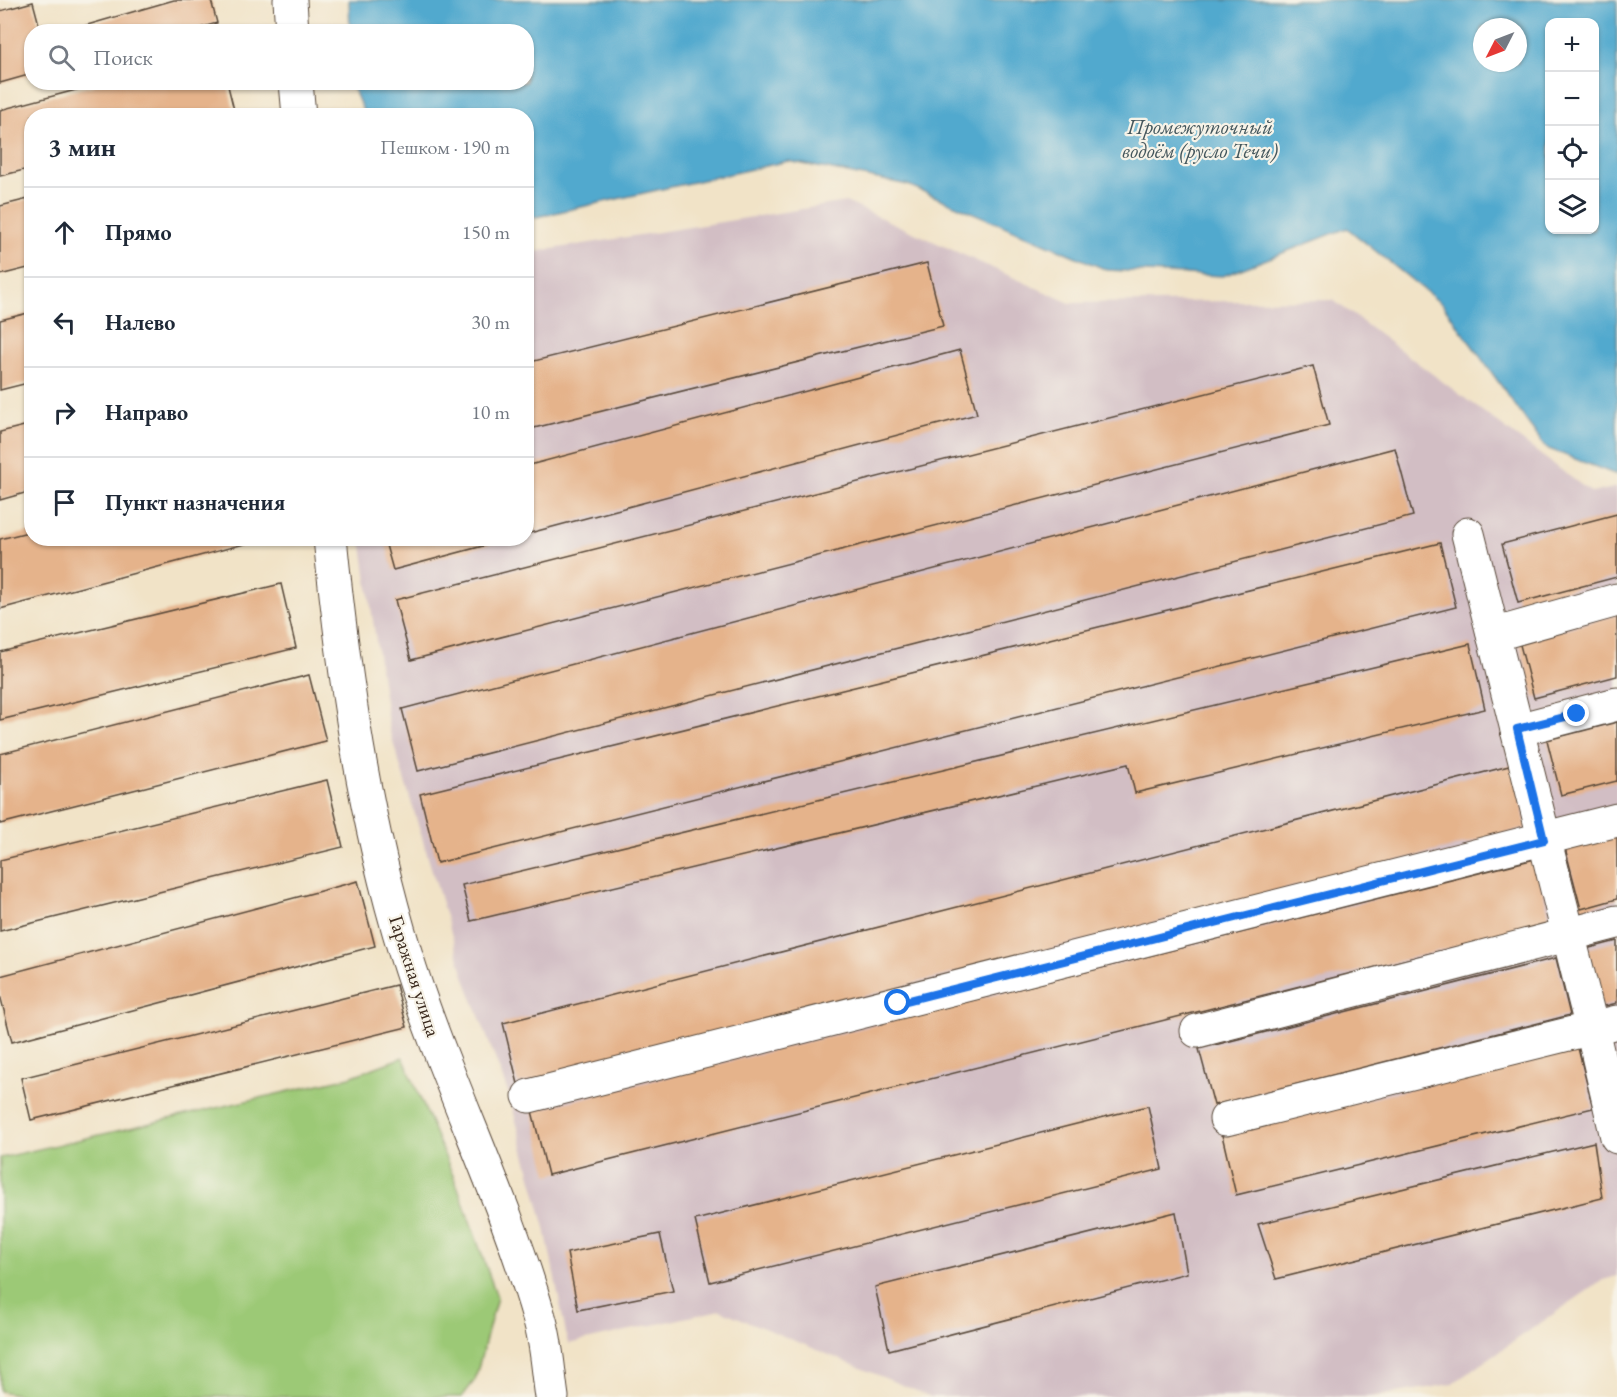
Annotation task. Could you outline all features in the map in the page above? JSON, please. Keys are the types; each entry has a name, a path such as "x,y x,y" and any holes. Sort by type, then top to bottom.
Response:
{"street":[{"path":"290,0 292,24"},
{"path":"296,90 298,108"},
{"path":"1468,534 1569,935 1604,1026 1617,1137"},
{"name":"Гаражная улица","path":"331,546 347,687 368,807 402,940 445,1068 500,1204 540,1318 552,1397"},
{"path":"1493,635 1617,600"},
{"path":"1517,729 1617,704"},
{"path":"529,1096 1617,820"},
{"path":"1197,1031 1617,922"},
{"path":"1226,1119 1604,1026"}],"shaded area":[{"path":"846,202 1070,303 1333,300 1592,493 1617,487 1617,1276 1603,1280 1452,1384 1371,1397 931,1397 720,1310 568,1344 545,1228 509,1095 465,979 389,729 362,546 534,546 534,252"}],"green space":[{"path":"403,1057 457,1185 497,1297 475,1380 462,1397 29,1397 0,1391 0,1158 350,1077"}],"water":[{"name":"Промежуточный водоём (русло Течи)","path":"349,0 1617,0 1617,475 1546,448 1443,305 1347,228 1223,276 1107,270 908,185 788,161 534,217 534,108 362,108 354,90 534,90 534,24 350,24"}],"building":[{"path":"174,0 211,0 217,23 214,24 91,24"},
{"path":"33,2 39,24 24,24 24,76 0,83 0,11"},
{"path":"76,90 229,90 234,108 24,108 24,170 0,176 0,110"},
{"path":"24,200 24,269 0,275 0,206"},
{"path":"927,263 943,326 534,428 534,361"},
{"path":"24,314 24,384 0,390 0,320"},
{"path":"960,350 977,414 534,532 534,464"},
{"path":"1313,366 1329,425 411,660 395,600"},
{"path":"24,426 24,493 0,500 0,432"},
{"path":"1395,448 1413,516 418,771 402,709"},
{"path":"1617,514 1617,577 1518,603 1502,544"},
{"path":"24,533 24,546 237,546 0,609 0,539"},
{"path":"1440,543 1456,607 437,863 420,794"},
{"path":"386,546 483,546 393,570"},
{"path":"281,584 296,648 0,720 0,652"},
{"path":"1617,615 1617,676 1534,698 1519,641"},
{"path":"1470,644 1485,709 1135,793 1128,764 471,921 462,885"},
{"path":"309,675 326,741 0,824 0,754"},
{"path":"1617,722 1617,781 1561,795 1547,740"},
{"path":"1513,765 1527,828 518,1084 503,1023"},
{"path":"327,780 343,847 0,931 0,860"},
{"path":"1617,835 1617,899 1581,909 1565,848"},
{"path":"1535,859 1551,923 548,1175 532,1111"},
{"path":"358,881 375,946 12,1042 0,995 0,976"},
{"path":"1617,941 1617,1003 1601,1007 1586,949"},
{"path":"1556,958 1570,1015 1214,1105 1199,1049"},
{"path":"396,985 407,1027 31,1120 21,1078"},
{"path":"1578,1048 1593,1108 1236,1195 1222,1135"},
{"path":"1148,1106 1162,1169 710,1282 695,1220"},
{"path":"1594,1142 1602,1198 1276,1279 1258,1224"},
{"path":"1176,1212 1187,1273 889,1350 875,1287"},
{"path":"660,1234 673,1291 578,1310 567,1253"}],"route":[{"path":"898,1003 1544,840 1517,729 1577,714"}]}
